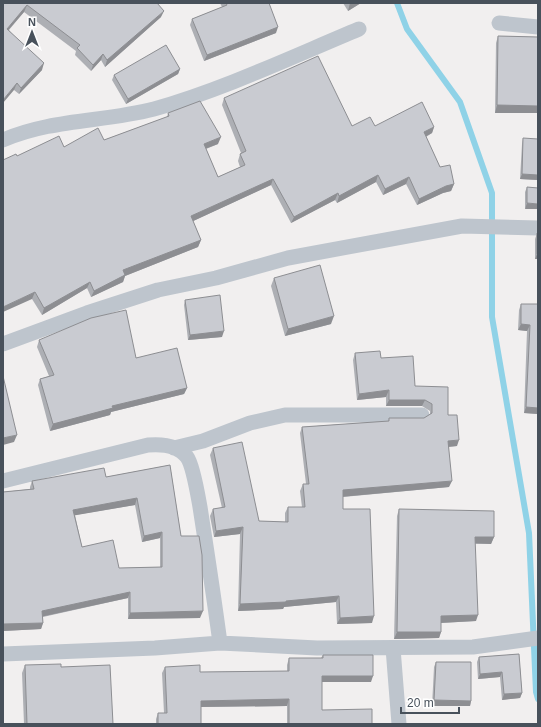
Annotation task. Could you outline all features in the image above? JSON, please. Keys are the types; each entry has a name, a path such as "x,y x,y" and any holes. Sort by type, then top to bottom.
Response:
{"street":[{"path":"499,22 538,27"},
{"path":"3,140 22,131 54,124 95,120 153,109 226,83 360,29"},
{"path":"3,344 87,313 158,290 216,278 288,258 462,226 538,228"},
{"path":"174,448 204,441 250,423 285,415 422,415"},
{"path":"3,482 148,445 160,444 174,448 187,457 196,486 211,572 220,643"},
{"path":"3,654 155,648 220,643 317,648 473,646 538,638"},
{"path":"393,648 399,724"}],"building":[{"path":"3,3 157,3 164,11 107,60 103,54 93,65 77,48 80,45 27,5 7,29 44,63 21,88 17,83 3,100"},
{"path":"226,3 269,3 278,27 207,55 192,19 227,5"},
{"path":"498,36 538,37 538,106 497,105"},
{"path":"166,45 180,69 128,99 114,75"},
{"path":"318,56 352,126 370,117 375,126 422,102 434,127 424,132 440,167 450,165 454,184 446,186 419,199 409,177 385,189 378,175 339,196 338,193 294,217 273,179 191,216 201,240 123,270 125,275 94,291 90,282 44,308 35,292 3,307 3,160 16,154 17,156 59,136 64,147 98,128 104,140 169,116 168,113 200,101 221,137 204,144 218,177 245,165 240,154 246,151 224,98"},
{"path":"523,138 538,139 538,175 522,174"},
{"path":"527,187 538,188 538,204 527,203"},
{"path":"538,233 538,254 537,254"},
{"path":"320,265 334,316 288,329 274,278"},
{"path":"220,295 224,331 190,335 185,300"},
{"path":"521,304 538,304 538,408 526,407 530,325 521,324"},
{"path":"126,310 136,358 177,348 187,388 112,406 113,408 53,424 40,379 54,375 39,340 91,318"},
{"path":"380,351 381,358 413,356 415,386 448,387 448,415 457,415 459,440 448,441 452,481 343,490 343,509 370,509 374,616 340,618 339,596 286,602 240,604 243,527 216,531 213,509 225,507 213,448 242,442 259,521 288,522 288,507 305,507 303,484 309,484 302,427 389,421 389,418 424,418 432,413 432,404 425,400 389,400 389,390 359,394 355,353"},
{"path":"3,376 17,435 3,438"},
{"path":"170,465 181,536 199,536 202,555 203,611 130,613 130,592 42,611 43,623 3,624 3,492 34,489 32,481 104,468 106,477","holes":["137,498 144,536 162,532 162,567 119,568 113,540 82,547 73,510"]},
{"path":"399,509 494,511 494,537 475,537 478,615 441,616 441,632 397,632"},
{"path":"519,654 522,693 504,694 502,672 480,674 479,657"},
{"path":"323,655 373,655 373,676 322,676 322,710 372,709 372,724 289,724 289,699 201,701 201,724 158,724 158,713 167,713 165,667 200,665 200,672 289,671 289,658 323,658"},
{"path":"436,662 471,662 471,701 434,700"},
{"path":"61,664 61,667 110,665 113,724 27,724 25,665"}],"waterway":[{"path":"397,3 407,29 460,102 492,193 492,317 529,533 536,692 538,699"}]}
